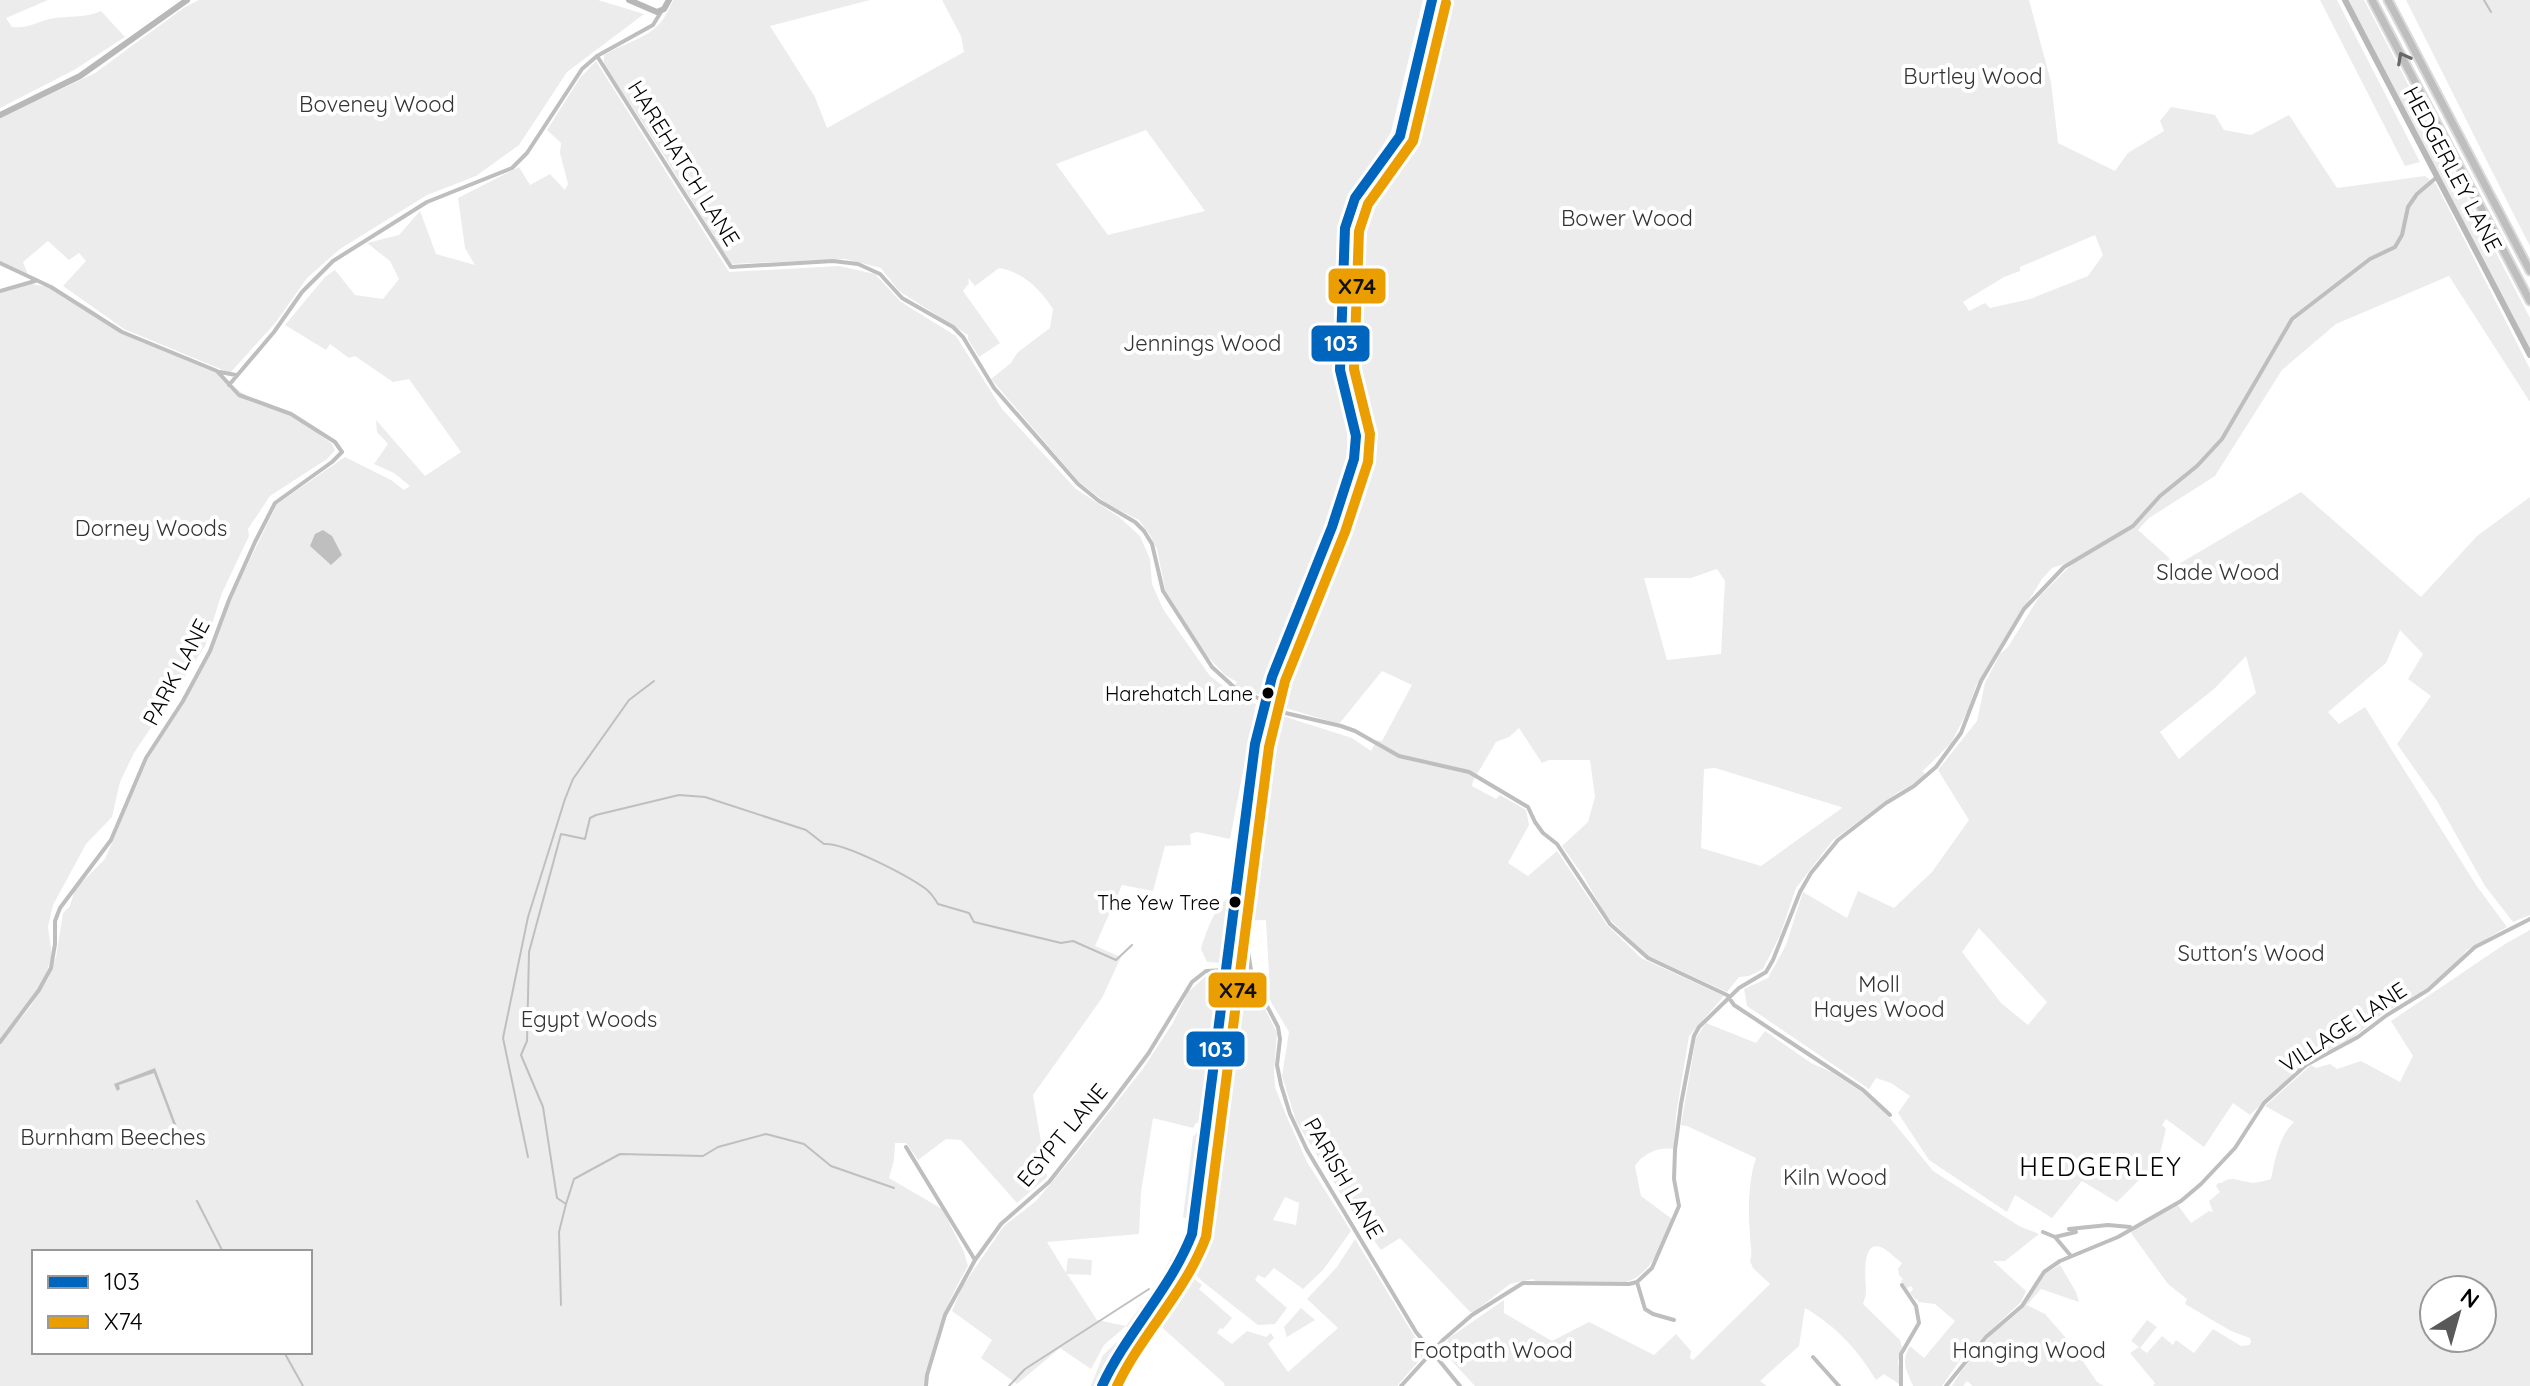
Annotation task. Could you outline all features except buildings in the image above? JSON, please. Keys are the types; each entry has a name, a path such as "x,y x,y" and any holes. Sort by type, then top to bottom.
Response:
{"highway":[{"path":"2372,0 2530,301"},
{"path":"2388,0 2530,271"}],"main road":[{"path":"1102,1386 1119,1352 1169,1285 1192,1234 1248,788 1265,704 1282,650 1332,527 1354,459 1356,436 1340,370 1345,228 1352,204 1363,185 1400,136 1432,0"}],"street":[{"path":"0,115 87,72 187,0"},
{"path":"629,0 653,11 661,11"},
{"path":"217,371 229,385 274,332 302,292 333,261 427,202 512,168 527,153 574,79 597,56 653,25 669,0"},
{"name":"HEDGERLEY LANE","path":"2345,0 2530,355"},
{"name":"HAREHATCH LANE","path":"597,56 731,267 833,261 858,264 880,274 902,298 953,327 963,337 994,388 1078,484 1144,531 1152,544 1163,591 1212,667 1235,688 1265,704"},
{"path":"1401,1386 1443,1340 1472,1315 1523,1283 1574,1285 1637,1282 1652,1268 1679,1206 1674,1179 1675,1150 1694,1036 1699,1027 1739,988 1766,972 1800,892 1838,840 1922,780 1953,746 1967,722 1987,670 2024,609 2041,589 2064,567 2133,526 2160,496 2197,466 2222,439 2292,319 2370,259 2395,247 2402,235 2408,207 2417,194 2437,177"},
{"path":"0,263 51,287 122,332 217,371 236,375"},
{"path":"0,291 35,281"},
{"name":"PARK LANE","path":"0,1042 39,990 51,968 55,921 60,908 111,840 146,758 183,701 210,651 229,600 275,503 342,452 322,432 291,414 239,395 229,385"},
{"path":"1265,704 1355,731 1399,756 1469,772 1528,807 1543,833 1557,844 1610,924 1648,958 1730,997 1734,1005 1863,1090 1890,1115"},
{"name":"VILLAGE LANE","path":"1946,1386 1986,1337 2022,1306 2044,1272 2181,1201 2235,1148 2264,1103 2306,1065 2346,1044 2428,990 2475,947 2530,919"},
{"name":"PARISH LANE","path":"1231,929 1239,930 1246,937 1252,977 1278,1027 1277,1065 1290,1114 1307,1150 1416,1332 1460,1386"},
{"name":"EGYPT LANE","path":"926,1386 945,1315 975,1260 1001,1224 1049,1182 1109,1106 1148,1054 1192,982 1206,971 1226,970"},
{"path":"906,1147 975,1260"},
{"path":"2069,1229 2108,1225 2133,1227"},
{"path":"2043,1232 2055,1237 2071,1256"},
{"path":"2055,1237 2076,1232"},
{"path":"1637,1282 1645,1309 1674,1320"},
{"path":"1901,1386 1901,1354 1919,1323 1914,1303 1902,1285"},
{"path":"1813,1357 1839,1386"}],"green space":[{"path":"0,0 48,0 6,18 12,27 101,11 125,37 74,70 0,108"},
{"name":"Boveney Wood","path":"199,0 598,0 644,14 567,72 519,145 476,176 427,195 340,249 307,278 276,322 230,373 124,329 63,286 86,261 79,253 69,260 48,241 23,262 28,275 0,261 0,118 95,73"},
{"name":"Jennings Wood","path":"673,0 870,0 770,26 815,97 827,128 964,52 961,36 942,0 1423,0 1391,132 1351,192 1353,194 1346,212 1334,378 1347,418 1347,455 1339,492 1317,543 1266,691 1261,695 1238,689 1235,685 1237,682 1225,675 1207,656 1166,594 1157,549 1139,520 1109,505 1079,482 991,379 1011,363 1017,353 1050,328 1053,309 1030,283 1016,273 999,268 975,286 968,278 969,283 963,291 1000,343 979,357 968,335 899,291 881,268 845,259 731,264 604,64 604,55 653,30","holes":["1146,130 1205,211 1108,235 1056,164"]},
{"path":"1444,0 2029,0 2051,82 2058,143 2115,171 2128,153 2164,131 2160,121 2171,107 2215,115 2224,130 2251,135 2289,115 2337,188 2425,176 2436,184 2530,369 2530,402 2449,276 2336,324 2282,370 2215,476 2149,518 2138,530 2177,565 2301,492 2421,597 2477,536 2530,497 2530,915 2513,922 2485,886 2437,801 2397,744 2431,696 2408,679 2423,654 2400,630 2386,663 2328,712 2339,724 2365,707 2476,885 2507,927 2467,950 2452,968 2427,988 2381,1015 2352,1038 2307,1061 2250,1115 2233,1103 2204,1147 2166,1119 2162,1125 2166,1129 2160,1153 2151,1156 2150,1169 2117,1202 2082,1181 2052,1218 2015,1195 2007,1212 1929,1160 1898,1113 1910,1096 1891,1083 1876,1078 1869,1089 1747,1006 1744,989 1768,978 1786,945 1803,892 1847,918 1858,891 1894,908 1932,872 1969,820 1938,770 1977,721 1985,683 2000,654 2008,647 2039,597 2076,560 2052,568 2042,579 1976,686 1951,743 1922,772 1925,773 1920,780 1833,840 1796,888 1780,935 1763,969 1739,977 1727,992 1648,956 1606,916 1562,846 1588,822 1595,797 1590,760 1549,760 1542,763 1519,728 1509,737 1496,742 1472,786 1496,799 1500,795 1526,810 1529,825 1508,863 1528,876 1557,851 1607,925 1641,958 1724,996 1689,1036 1676,1115 1674,1149 1652,1152 1635,1166 1641,1196 1672,1219 1650,1265 1626,1282 1536,1282 1533,1279 1510,1284 1470,1312 1400,1238 1381,1250 1347,1204 1296,1121 1282,1076 1289,1032 1258,980 1269,974 1266,920 1240,921 1239,927 1235,921 1256,754 1265,715 1273,713 1352,738 1371,751 1377,740 1382,741 1412,685 1382,671 1339,724 1276,705 1275,709 1268,704 1283,656 1324,553 1331,553 1359,476 1366,444 1353,395 1351,230 1399,148","holes":["2095,235 2103,255 2088,276 2030,299 1990,308 1985,303 1969,311 1963,302 2020,271 2020,267","1717,569 1725,581 1721,654 1667,660 1644,578 1691,578","2246,656 2256,693 2179,759 2160,732 2214,689","1715,768 1842,808 1761,866 1701,848 1704,769","1979,928 2047,1002 2028,1025 2001,1003 1962,952"]},
{"path":"2320,0 2337,0 2420,162 2405,166"},
{"path":"2348,0 2364,0 2530,318 2530,350"},
{"path":"2406,0 2530,0 2530,246 2513,213"},
{"name":"Egypt Woods","path":"596,61 729,272 839,266 875,274 901,302 956,336 1002,409 1076,489 1119,517 1140,536 1150,559 1152,584 1163,609 1210,676 1241,699 1256,704 1230,839 1197,832 1190,834 1191,845 1165,846 1153,891 1122,885 1095,946 1121,957 1102,998 1033,1095 1047,1177 1017,1203 961,1140 946,1139 918,1160 906,1143 895,1143 889,1178 942,1209 968,1266 936,1339 924,1386 0,1386 0,1044 49,977 56,957 63,913 70,906 75,889 105,859 148,759 211,652 230,600 277,504 345,457 404,490 410,486 394,473 374,464 388,444 377,432 376,420 425,476 461,452 409,379 393,382 355,356 349,358 330,344 326,350 285,325 325,277 335,270 355,295 383,299 399,279 390,261 367,243 399,235 420,211 436,254 475,265 465,248 458,198 519,167 530,185 550,174 565,190 568,184 560,153 561,143 547,130 580,78"},
{"name":"Dorney Woods","path":"31,284 51,287 122,331 211,368 256,402 302,421 332,444 335,450 327,459 270,496 248,529 249,536 222,593 205,646 134,753 120,782 112,817 86,844 53,905 48,927 52,956 47,971 38,989 0,1039 0,292"},
{"path":"1227,899 1222,963 1207,962 1201,949 1215,914"},
{"path":"2530,930 2530,1386 2153,1386 2155,1383 2130,1353 2139,1347 2131,1341 2147,1320 2157,1327 2140,1348 2147,1353 2162,1336 2173,1345 2176,1340 2194,1353 2213,1329 2241,1346 2251,1342 2250,1338 2231,1331 2185,1304 2187,1299 2168,1284 2131,1233 2132,1230 2177,1204 2191,1223 2209,1211 2213,1212 2209,1201 2220,1192 2216,1186 2218,1183 2231,1179 2254,1183 2271,1179 2281,1141 2294,1122 2265,1106 2311,1065 2316,1068 2330,1064 2337,1069 2361,1061 2400,1082 2413,1056 2391,1021"},
{"path":"1237,934 1236,958 1245,969 1277,1033 1275,1087 1286,1115 1307,1162 1351,1231 1323,1270 1303,1289 1274,1268 1265,1278 1258,1275 1255,1280 1287,1308 1275,1324 1258,1325 1185,1264 1199,1224 1233,938","holes":["1285,1197 1299,1203 1296,1225 1273,1220"]},
{"path":"1214,969 1220,974 1201,1123 1196,1123 1193,1128 1153,1118 1141,1192 1139,1234 1047,1242 1066,1273 1068,1258 1092,1260 1091,1275 1067,1274 1097,1320 1126,1326 1104,1345 1091,1369 1060,1348 1017,1384 981,1358 992,1340 952,1311 962,1287 1004,1226 1036,1201 1074,1156 1142,1070 1173,1023 1188,992"},
{"name":"Kiln Wood","path":"1706,1023 1756,1043 1765,1031 1811,1063 1831,1072 1866,1095 1890,1118 1933,1171 2019,1226 2039,1234 2005,1261 1993,1261 2026,1291 2021,1302 1962,1357 1942,1386 1913,1386 1905,1357 1910,1346 1924,1358 1955,1321 1935,1304 1918,1302 1910,1293 1913,1289 1911,1286 1907,1288 1901,1281 1903,1279 1898,1269 1902,1263 1885,1249 1876,1246 1871,1249 1866,1262 1863,1304 1900,1340 1902,1347 1898,1362 1902,1386 1884,1374 1876,1380 1845,1340 1805,1308 1799,1346 1760,1381 1767,1386 1475,1386 1449,1358 1445,1345 1449,1338 1504,1300 1504,1313 1552,1341 1589,1322 1654,1355 1676,1334 1691,1351 1690,1358 1693,1360 1770,1284 1750,1261 1749,1196 1756,1158 1681,1125 1696,1038"},
{"path":"1197,1132 1202,1135 1192,1221 1183,1217 1193,1137"},
{"path":"1355,1239 1424,1352 1397,1386 1224,1386 1156,1322 1150,1324 1111,1386 1106,1386 1132,1341 1184,1271 1202,1285 1199,1289 1232,1318 1217,1333 1232,1344 1247,1331 1266,1337 1271,1333 1274,1338 1268,1344 1288,1372 1338,1328 1307,1299 1337,1267"},
{"path":"1175,1250 1182,1252 1164,1288 1131,1331 1126,1326 1157,1285"},
{"name":"Hanging Wood","path":"2060,1265 2079,1302 2041,1289 2027,1305 2045,1314 2072,1345 2097,1382 2104,1386 1973,1386 1967,1381 1963,1386 1952,1386 1992,1334 2021,1310 2044,1274"},
{"path":"1301,1308 1315,1320 1287,1337 1284,1327"},
{"path":"1119,1340 1123,1344 1098,1386 1091,1386 1103,1355"}],"shaded area":[{"path":"323,530 332,536 342,555 331,565 310,546 315,534"},
{"path":"155,1068 177,1127 152,1150 151,1147 174,1126 154,1073 119,1085 117,1091 114,1084"}],"waterway":[{"path":"2484,0 2491,12"},
{"path":"528,1157 503,1038 528,917 573,779 629,700 654,681"},
{"path":"561,1305 559,1232 566,1204 557,1198 543,1107 521,1055 527,1041 529,952 561,834 585,839 590,818 596,815 679,795 705,797 806,830 824,844 846,848 876,861 926,889 938,904 969,913 974,922 1061,943 1073,941 1116,960 1132,945"},
{"path":"566,1204 574,1179 620,1154 703,1156 718,1147 766,1134 804,1144 831,1166 894,1188"},
{"path":"197,1201 222,1250"},
{"path":"1009,1386 1025,1369 1149,1289"},
{"path":"285,1354 303,1386"}],"transit line":[{"name":"103","path":"1102,1386 1172,1274 1192,1234 1255,744 1272,677 1332,527 1354,459 1356,436 1340,370 1345,228 1355,198 1400,136 1432,0"},
{"name":"X74","path":"1117,1386 1138,1348 1187,1276 1206,1237 1269,747 1285,681 1345,532 1368,462 1370,434 1354,369 1359,231 1368,204 1413,141 1446,3"}],"place":[{"name":"Harehatch Lane","path":"1268,693"},
{"name":"The Yew Tree","path":"1235,902"}],"district":[{"name":"HEDGERLEY","path":"2101,1167"}],"park label":[{"name":"Burtley Wood","path":"1973,76"},
{"name":"Bower Wood","path":"1627,218"},
{"name":"Slade Wood","path":"2218,572"},
{"name":"Sutton's Wood","path":"2251,953"},
{"name":"Moll Hayes Wood","path":"1879,996"},
{"name":"Burnham Beeches","path":"113,1137"},
{"name":"Footpath Wood","path":"1493,1350"}]}
